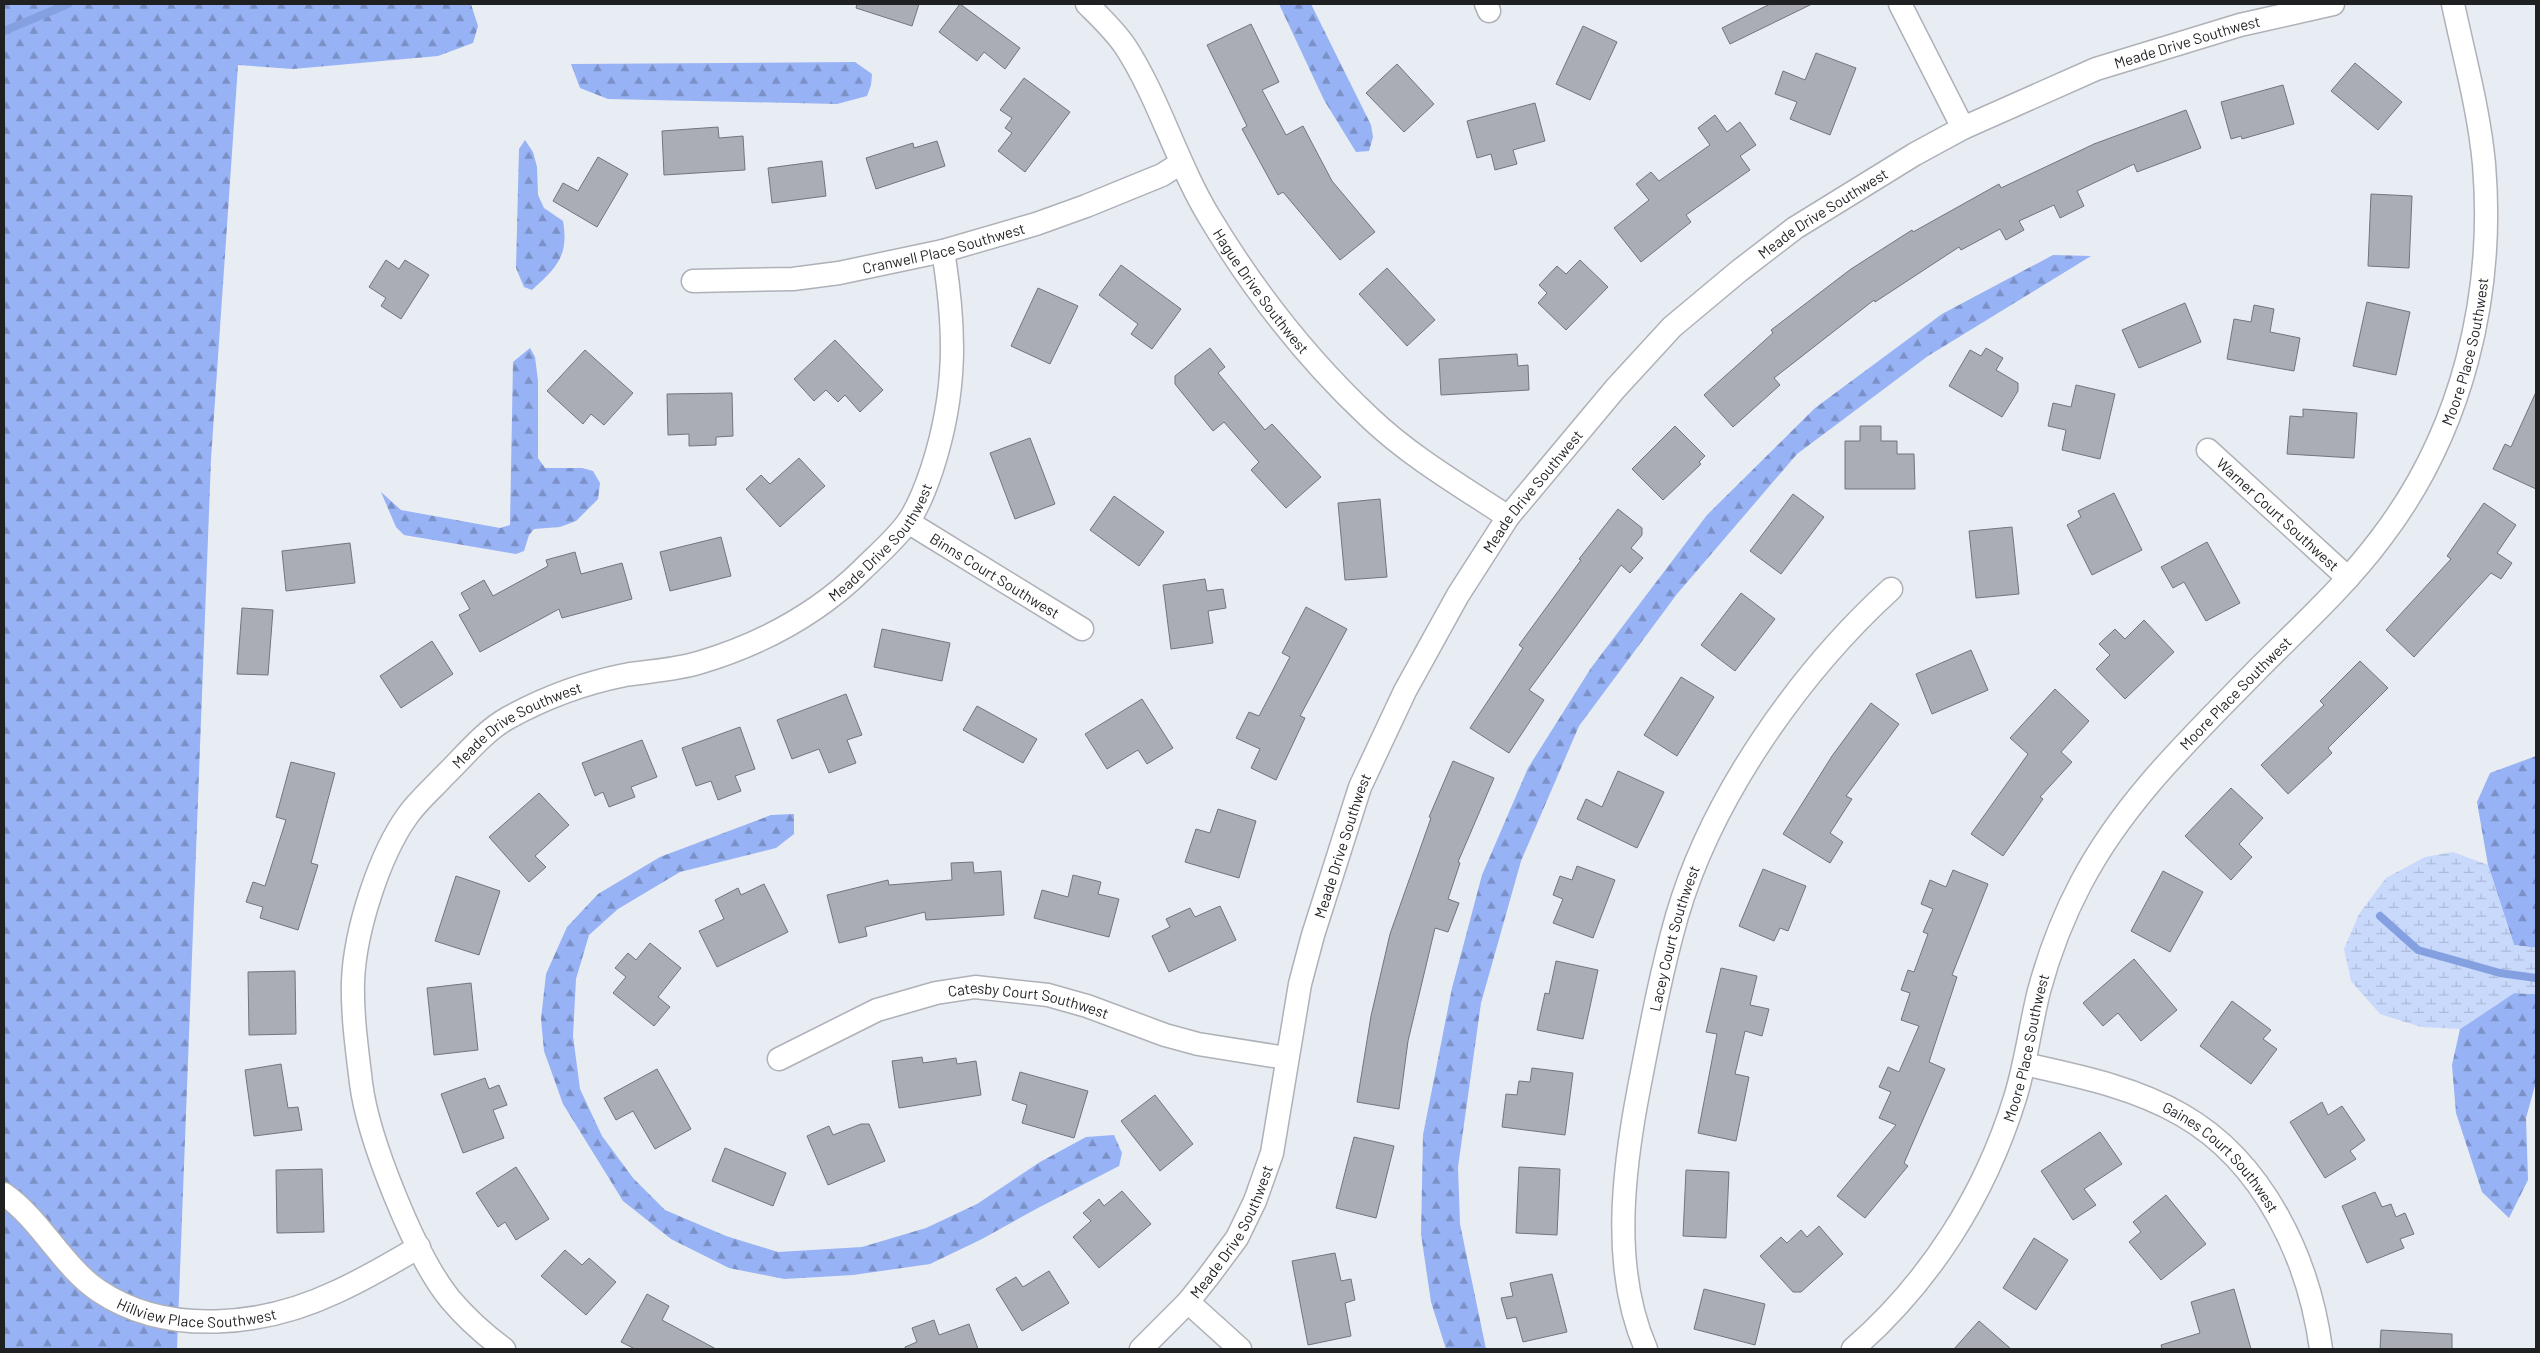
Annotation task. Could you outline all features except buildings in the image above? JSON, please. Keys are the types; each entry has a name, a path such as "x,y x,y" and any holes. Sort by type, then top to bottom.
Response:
{"street":[{"name":"Hague Drive Southwest","path":"1087,4 1108,25 1129,53 1181,163 1210,218 1262,296 1312,358 1370,419 1428,465 1508,517"},
{"path":"1900,4 1963,128"},
{"name":"Meade Drive Southwest","path":"1141,1349 1188,1302 1237,1238 1255,1201 1272,1153 1286,1058 1300,984 1313,935 1360,787 1405,691 1458,595 1508,517 1615,389 1672,327 1739,271 1795,228 1915,154 1963,128 2096,69 2240,25 2333,4"},
{"name":"Moore Place Southwest","path":"1854,1349 1912,1291 1946,1246 1976,1195 1998,1148 2024,1064 2039,990 2059,932 2081,883 2108,838 2138,796 2174,756 2348,578 2382,538 2413,491 2446,424 2460,389 2473,338 2484,271 2487,214 2484,161 2476,108 2452,4"},
{"name":"Cranwell Place Southwest","path":"693,280 793,279 840,273 943,251 1036,224 1086,206 1162,175 1181,163"},
{"name":"Meade Drive Southwest","path":"504,1349 470,1320 449,1297 419,1247 374,1137 363,1094 354,1019 353,977 367,903 386,856 408,815 469,749 504,720 535,704 580,688 624,676 694,664 760,641 825,602 842,589 908,522 928,480 942,439 952,374 952,303 943,251"},
{"name":"Warner Court Southwest","path":"2208,450 2348,578"},
{"name":"Binns Court Southwest","path":"908,522 1082,629"},
{"name":"Lacey Court Southwest","path":"1646,1349 1631,1297 1625,1251 1624,1202 1632,1124 1654,1012 1677,915 1701,852 1765,736 1809,674 1856,621 1891,589"},
{"name":"Catesby Court Southwest","path":"779,1059 877,1010 936,993 975,987 1048,996 1087,1006 1173,1038 1198,1044 1286,1058"},
{"name":"Gaines Court Southwest","path":"2024,1064 2105,1082 2145,1098 2182,1115 2228,1152 2257,1184 2281,1220 2300,1259 2313,1300 2321,1349"},
{"name":"Hillview Place Southwest","path":"4,1194 30,1218 76,1270 99,1291 129,1307 160,1316 193,1322 233,1322 274,1313 326,1296 374,1273 419,1247"},
{"path":"1188,1302 1240,1349"}],"green space":[{"path":"4,4 471,4 478,26 473,43 438,56 293,69 238,65 211,459 177,1349 4,1349"},
{"path":"1279,4 1311,4 1371,125 1373,137 1369,151 1356,152 1324,100"},
{"path":"855,62 872,74 867,96 837,104 608,99 580,88 571,64"},
{"path":"525,140 533,152 537,167 538,195 544,208 563,221 564,233 564,243 559,260 532,290 524,287 516,268 519,149"},
{"path":"2053,255 2091,256 1928,356 1797,454 1677,594 1579,726 1521,861 1481,1003 1458,1167 1460,1224 1486,1349 1446,1349 1431,1302 1421,1234 1423,1135 1452,988 1482,875 1528,768 1591,668 1707,515 1815,408 1942,314"},
{"path":"530,348 535,357 538,381 538,458 545,468 582,468 593,471 600,483 598,499 576,521 560,527 534,529 529,535 524,551 516,554 404,535 396,527 381,492 401,510 500,528 510,525 513,362"},
{"path":"2536,756 2536,948 2514,945 2488,865 2477,802 2490,773"},
{"path":"794,814 794,834 776,848 680,872 618,909 589,935 576,979 573,1036 580,1089 602,1136 633,1178 665,1210 726,1236 778,1252 862,1247 926,1228 977,1204 1040,1162 1086,1137 1114,1135 1122,1153 1119,1166 982,1239 930,1264 853,1275 784,1279 729,1268 671,1239 623,1201 563,1104 544,1051 541,1019 546,974 567,927 598,894 660,857 771,815"},
{"path":"2453,852 2488,865 2514,945 2536,948 2536,994 2514,993 2460,1029 2421,1027 2380,1014 2351,981 2344,949 2359,914 2386,878 2425,857"},
{"path":"2514,993 2536,994 2536,1082 2526,1118 2528,1180 2509,1218 2482,1192 2456,1113 2452,1065 2460,1029"}],"waterway":[{"path":"4,31 68,4"},
{"path":"2380,916 2418,950 2500,973 2536,978"}]}
